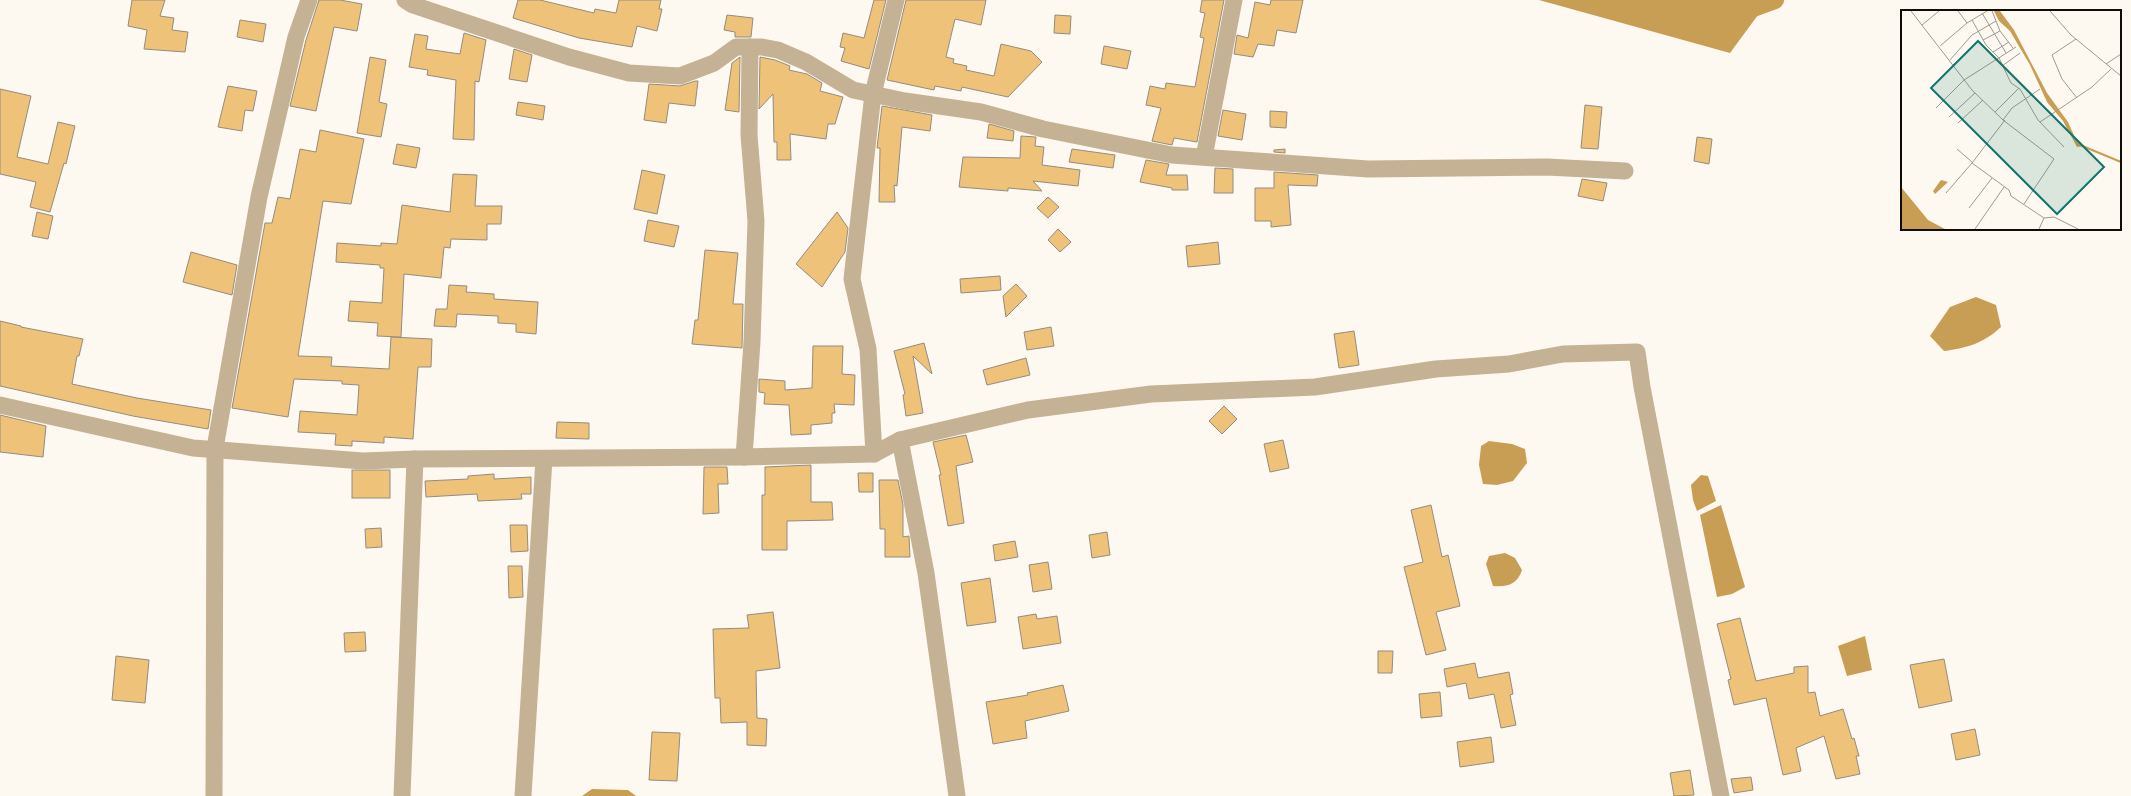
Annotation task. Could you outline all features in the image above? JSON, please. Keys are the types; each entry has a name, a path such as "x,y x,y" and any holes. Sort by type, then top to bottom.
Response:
{"street":[{"path":"214,796 215,448 259,197 296,37 309,0"},
{"path":"874,454 868,349 852,279 873,94 896,0"},
{"path":"1204,157 1234,0"},
{"path":"411,2 569,57 629,73 680,76 714,63 736,47 778,50 806,62 853,90 905,101 981,112 1107,143 1172,155 1368,169 1547,167 1625,171"},
{"path":"744,457 752,342 756,221 749,135 750,47"},
{"path":"0,405 193,448 215,448 363,461 415,458 544,459 874,454 900,440 1028,410 1151,394 1315,387 1436,369 1509,364 1563,354 1637,352 1642,387 1721,796"},
{"path":"900,440 926,573 958,796"},
{"path":"402,796 415,458"},
{"path":"523,796 544,459"}],"shaded area":[{"path":"1539,0 1769,0 1730,53"},
{"path":"1976,297 1996,305 2001,327 1995,333 1975,344 1944,351 1930,336 1950,307"},
{"path":"1489,441 1512,444 1525,449 1527,463 1513,481 1497,485 1483,484 1479,465 1481,446"},
{"path":"1701,475 1708,476 1716,501 1697,511 1693,500 1691,485"},
{"path":"1721,505 1745,587 1732,594 1717,597 1700,515"},
{"path":"1505,553 1515,558 1522,570 1517,579 1511,584 1493,586 1486,564 1489,556"},
{"path":"1865,636 1872,670 1847,676 1838,646"},
{"path":"592,789 628,790 636,796 582,796"}],"building":[{"path":"132,0 165,0 160,16 174,18 172,30 188,32 185,52 144,49 147,30 128,26"},
{"path":"319,0 340,0 362,4 357,31 334,27 316,111 290,106 306,40"},
{"path":"518,0 540,0 594,13 595,9 616,13 619,0 661,0 659,9 662,9 657,31 637,26 632,47 579,38 513,18"},
{"path":"874,0 886,0 869,69 841,61 845,48 840,47 843,33 864,38"},
{"path":"906,0 986,0 981,25 955,19 946,57 954,59 953,63 967,66 966,70 994,76 1001,44 1031,51 1042,62 1008,97 962,87 961,91 935,86 934,90 887,80"},
{"path":"1202,0 1224,0 1197,142 1174,138 1172,145 1152,141 1161,108 1146,105 1150,86 1165,89 1166,83 1195,87 1204,38 1200,37 1205,13 1200,12"},
{"path":"1271,0 1303,0 1296,33 1277,30 1274,46 1258,44 1253,57 1234,54 1237,35 1248,38 1255,2 1270,5"},
{"path":"727,15 753,18 751,37 735,37 735,32 724,30"},
{"path":"1055,15 1071,16 1070,34 1054,33"},
{"path":"240,20 266,24 263,42 237,37"},
{"path":"464,33 486,40 479,82 475,81 474,140 453,139 456,80 427,75 428,70 409,67 415,34 428,36 426,49 460,54"},
{"path":"1104,46 1131,51 1127,69 1101,64"},
{"path":"514,49 532,55 527,82 509,79"},
{"path":"370,57 386,60 379,102 387,104 381,137 357,133"},
{"path":"740,57 739,112 725,110 732,63"},
{"path":"760,57 775,60 790,66 789,70 807,74 822,83 820,91 843,97 835,124 828,124 826,139 790,134 791,160 777,160 777,142 774,142 773,94 759,109"},
{"path":"698,81 695,106 669,103 666,123 644,120 649,84 680,86"},
{"path":"228,86 257,91 253,111 245,110 242,131 218,127"},
{"path":"0,89 31,96 17,157 48,164 58,122 75,126 66,164 64,163 50,212 30,207 36,182 0,174"},
{"path":"518,102 545,106 543,120 516,115"},
{"path":"1585,105 1602,107 1598,149 1581,148"},
{"path":"882,106 932,115 930,131 902,127 897,186 894,185 895,202 879,202 880,148 877,148"},
{"path":"1223,110 1246,114 1242,140 1218,136"},
{"path":"1270,111 1287,112 1286,128 1270,127"},
{"path":"989,124 1014,131 1013,141 987,138"},
{"path":"320,130 364,139 351,204 323,201 298,356 332,357 331,366 389,369 391,337 432,339 431,367 418,367 413,439 384,437 384,443 352,441 352,446 335,445 336,434 298,432 300,411 357,415 359,385 342,384 342,381 294,379 288,417 232,408 265,223 272,223 278,197 290,199 300,149 316,152"},
{"path":"1021,136 1036,137 1035,146 1044,147 1042,165 1080,170 1078,186 1033,181 1042,191 1008,188 1008,191 959,187 963,157 1020,158"},
{"path":"1697,137 1712,139 1709,164 1694,161"},
{"path":"397,144 420,148 416,168 393,164"},
{"path":"1072,149 1115,155 1113,168 1069,162"},
{"path":"1285,149 1285,153 1274,152 1274,150"},
{"path":"1146,160 1169,164 1166,175 1187,175 1188,190 1172,190 1172,188 1140,182"},
{"path":"1215,168 1233,169 1233,193 1214,193"},
{"path":"642,170 665,175 657,214 634,209"},
{"path":"1274,172 1318,175 1317,186 1288,185 1291,225 1271,227 1271,221 1255,221 1255,188 1274,188"},
{"path":"453,174 477,175 475,206 502,206 501,224 487,224 487,240 451,239 450,248 444,247 441,278 404,274 401,337 377,336 378,323 348,321 350,301 382,303 384,268 380,268 380,265 336,262 337,243 381,246 381,243 397,244 402,205 450,212"},
{"path":"1582,179 1607,183 1603,201 1578,196"},
{"path":"1048,197 1059,207 1048,218 1037,208"},
{"path":"37,212 53,216 48,239 32,236"},
{"path":"837,212 848,228 845,252 822,287 796,264"},
{"path":"648,220 679,226 674,247 644,241"},
{"path":"1058,229 1071,242 1060,252 1048,240"},
{"path":"1218,242 1220,264 1188,267 1186,246"},
{"path":"705,250 738,253 733,304 743,304 742,348 692,344 695,320 698,320"},
{"path":"191,252 237,265 232,295 183,282"},
{"path":"1000,276 1001,290 961,293 960,279"},
{"path":"1016,284 1027,296 1006,317 1003,296"},
{"path":"449,285 467,286 466,292 494,294 494,299 538,302 536,334 516,332 516,324 498,323 498,316 457,314 456,327 434,326 436,309 447,309"},
{"path":"0,321 21,327 83,339 79,356 77,356 72,384 137,398 211,410 208,429 133,416 0,386"},
{"path":"1051,327 1054,346 1027,350 1024,332"},
{"path":"1354,331 1359,365 1339,368 1334,334"},
{"path":"924,343 932,374 913,356 923,413 906,416 903,395 905,394 894,351"},
{"path":"813,346 843,346 842,374 855,375 854,405 834,404 835,413 832,413 832,423 811,425 811,434 791,435 789,405 764,404 765,393 759,392 759,379 785,381 785,390 812,388"},
{"path":"1026,358 1030,375 987,385 983,370"},
{"path":"1224,406 1237,419 1222,434 1209,421"},
{"path":"0,415 46,426 43,457 0,452"},
{"path":"557,422 589,423 589,439 556,438"},
{"path":"966,435 973,462 956,466 964,523 948,526 939,475 941,475 933,442"},
{"path":"1283,440 1289,468 1270,472 1264,444"},
{"path":"811,465 811,502 832,502 833,520 787,521 787,550 762,550 762,495 765,495 765,467"},
{"path":"704,467 727,467 728,484 718,484 719,513 703,514"},
{"path":"352,470 390,470 390,498 352,498"},
{"path":"858,473 873,473 873,492 859,492"},
{"path":"494,474 494,479 531,477 531,494 521,494 522,499 478,501 477,494 426,497 425,481 468,479 468,476"},
{"path":"879,480 898,480 903,505 903,537 909,536 910,557 885,557 885,529 880,529"},
{"path":"1431,505 1442,557 1448,555 1460,606 1436,612 1446,650 1426,655 1404,567 1423,562 1411,510"},
{"path":"510,525 527,525 528,551 511,552"},
{"path":"381,528 382,547 366,548 365,529"},
{"path":"1107,532 1110,555 1092,558 1089,535"},
{"path":"1015,541 1018,557 995,561 993,545"},
{"path":"1048,562 1052,589 1033,592 1029,565"},
{"path":"508,566 522,566 523,597 509,598"},
{"path":"990,578 996,622 967,626 961,583"},
{"path":"773,612 780,668 756,671 757,718 767,719 766,746 747,745 747,722 721,723 720,698 715,698 713,629 749,628 747,615"},
{"path":"1036,614 1037,619 1057,616 1061,643 1023,649 1018,617"},
{"path":"1740,618 1756,681 1794,673 1794,667 1808,666 1808,693 1815,692 1820,716 1843,709 1859,756 1856,756 1860,774 1836,779 1824,736 1796,748 1801,771 1783,775 1766,698 1734,705 1728,680 1731,679 1717,624"},
{"path":"365,632 366,651 345,652 344,633"},
{"path":"1378,651 1393,651 1392,673 1378,673"},
{"path":"116,656 149,660 145,703 112,700"},
{"path":"1944,659 1952,701 1919,708 1910,665"},
{"path":"1475,663 1478,678 1509,672 1513,694 1510,695 1516,725 1501,728 1494,694 1469,699 1466,683 1447,687 1444,669"},
{"path":"1063,685 1069,711 1025,721 1027,738 993,744 986,702 1028,695 1027,693"},
{"path":"1440,692 1442,716 1421,718 1419,694"},
{"path":"1975,729 1980,755 1956,760 1951,734"},
{"path":"652,732 680,733 677,781 649,780"},
{"path":"1491,737 1494,762 1460,767 1457,742"},
{"path":"1690,770 1694,795 1674,796 1670,773"},
{"path":"1751,777 1753,790 1734,793 1731,779"}],"waterway":[{"path":"1745,11 1775,0"}]}
